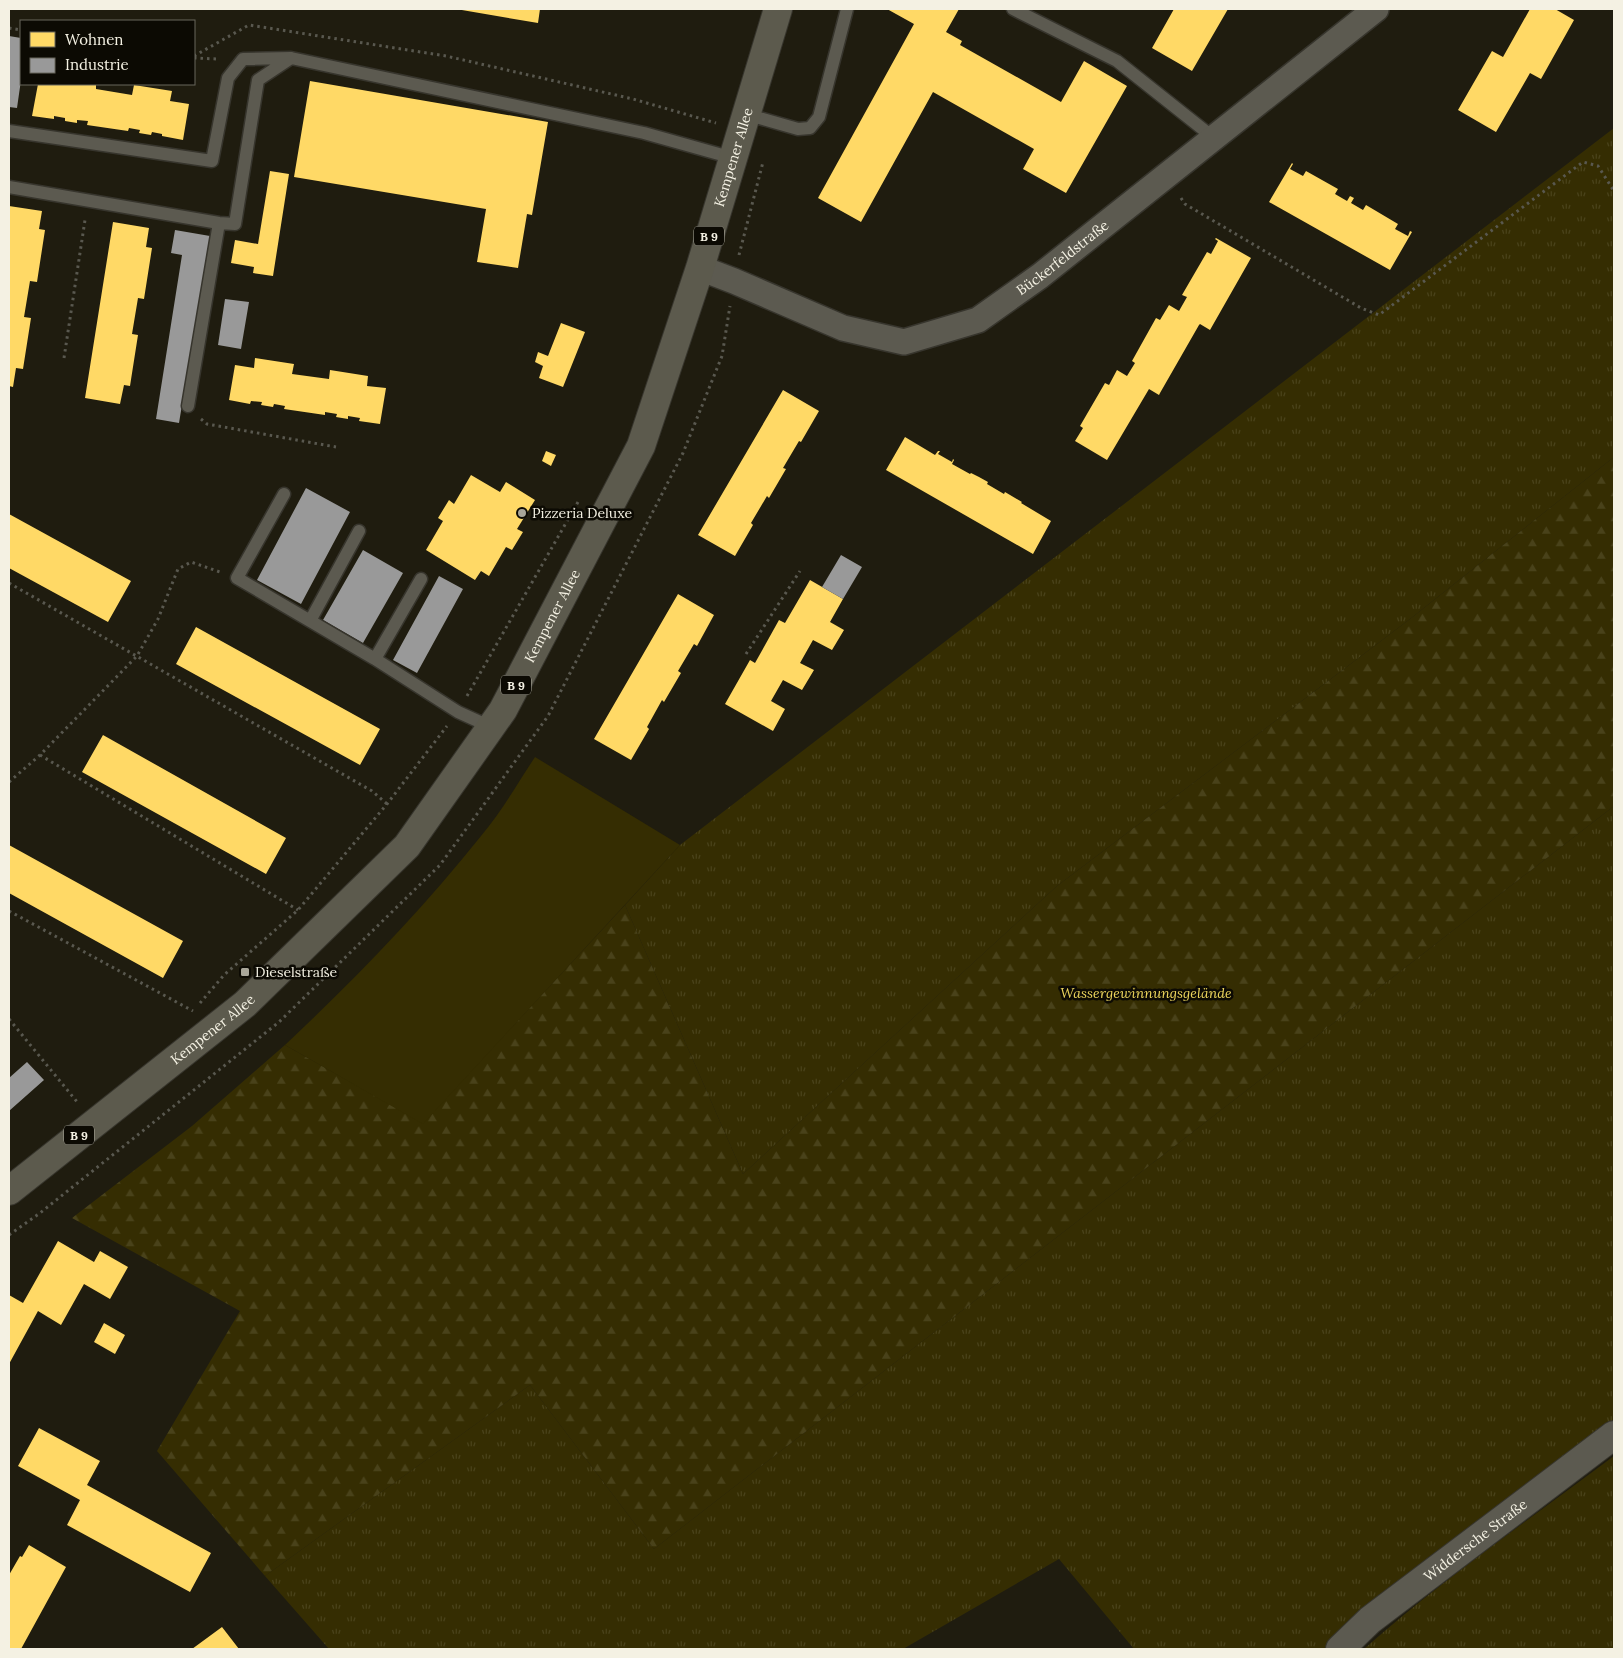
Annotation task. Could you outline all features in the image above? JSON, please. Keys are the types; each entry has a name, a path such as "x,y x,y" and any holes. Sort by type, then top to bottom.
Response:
{"main road":[{"name":"Kempener Allee","path":"9,1191 245,1004 407,846 503,710 641,446 700,268 778,9"}],"street":[{"name":"Bückerfeldstraße","path":"700,268 844,328 904,342 978,320 1040,276 1376,9"},
{"name":"Widdersche Straße","path":"1340,1649 1370,1620 1614,1435"}],"lane":[{"path":"743,123 798,129 810,128 819,117 847,9"},
{"path":"1013,9 1117,61 1214,138"},
{"path":"9,187 219,223 235,224 258,80 291,58"},
{"path":"9,131 212,161 228,78 243,60 291,58 644,133 733,158"},
{"path":"188,406 219,223"},
{"path":"284,494 238,578 376,659 458,712 491,727"},
{"path":"310,620 359,531"},
{"path":"376,659 421,579"}],"path":[{"path":"195,55 250,25 446,56 633,99 715,122 743,123"},
{"path":"706,150 715,122"},
{"path":"1164,178 1185,204 1361,308 1379,315 1583,162 1598,166 1614,190"},
{"path":"64,358 88,200"},
{"path":"188,406 207,424 336,447"},
{"path":"186,1017 224,975 298,910 387,804 458,712 580,500"},
{"path":"9,782 40,755 137,656 158,619 178,569 191,562 238,578"},
{"path":"746,654 800,571"},
{"path":"9,583 372,791 387,804"},
{"path":"40,755 298,910"},
{"path":"9,911 193,1011"},
{"path":"9,1019 95,1122"}],"green space":[{"path":"1614,128 1614,457 1410,619 1057,886 743,1174 625,905 680,845"},
{"name":"Wassergewinnungsgelände","path":"1614,457 1614,806 654,1549 530,1385 265,1576 157,1451 240,1311 72,1218 192,1126 285,1045 423,1123 625,905 743,1174 1057,886 1410,619"},
{"path":"535,757 680,845 423,1124 285,1045 362,970 435,891 488,827"},
{"path":"1614,806 1614,1421 1377,1599 1326,1649 1134,1649 1059,1559 903,1649 329,1649 265,1576 530,1385 654,1549"},
{"path":"1614,1456 1614,1649 1364,1649 1456,1574"}],"building: Wohnen":[{"path":"456,9 540,9 538,23"},
{"path":"887,9 959,9 946,32 962,41 960,45 1061,102 1084,61 1127,86 1066,193 1023,169 1034,149 933,92 861,222 818,198 914,24"},
{"path":"1174,9 1228,9 1192,71 1152,48"},
{"path":"1530,9 1555,9 1574,20 1541,79 1530,73 1496,132 1458,110 1492,51 1503,57"},
{"path":"310,81 548,122 532,215 527,214 518,268 477,262 486,209 294,177"},
{"path":"38,85 96,85 96,89 132,95 134,85 172,91 170,101 189,104 183,140 152,132 151,135 139,133 140,130 129,128 128,131 87,125 88,121 77,120 77,123 65,121 65,118 54,116 54,119 32,116"},
{"path":"1292,163 1290,169 1303,176 1306,171 1338,189 1335,194 1347,201 1350,196 1354,198 1351,203 1363,210 1366,205 1398,224 1395,229 1408,236 1410,231 1412,232 1390,270 1269,202"},
{"path":"270,171 289,174 273,276 253,273 254,267 231,263 235,240 258,244"},
{"path":"9,206 42,211 39,229 45,230 37,282 30,281 24,317 31,318 23,369 16,368 13,387 9,386"},
{"path":"113,222 149,228 146,247 152,248 144,299 138,298 132,334 138,335 130,386 124,385 120,404 85,398"},
{"path":"1216,238 1251,258 1210,330 1199,325 1159,395 1149,389 1107,460 1075,441 1083,428 1080,426 1105,383 1109,385 1117,370 1127,376 1135,363 1132,361 1156,318 1160,320 1169,305 1179,311 1187,297 1182,295 1207,252 1211,254 1218,241"},
{"path":"561,323 585,332 563,387 539,378 543,366 535,362 538,352 548,356"},
{"path":"255,358 294,364 292,374 329,379 330,370 368,376 367,386 386,388 380,424 359,421 360,418 348,416 348,419 336,417 337,414 325,412 325,415 284,409 285,406 274,404 273,407 261,405 262,402 251,401 250,404 229,400 235,365 254,368"},
{"path":"783,390 819,411 783,468 786,469 769,498 767,496 751,523 753,525 735,556 698,535"},
{"path":"905,437 935,455 940,451 938,454 952,462 954,460 952,464 988,482 987,484 1004,494 1005,492 1051,521 1033,554 886,470"},
{"path":"546,451 556,455 551,466 542,461"},
{"path":"471,475 500,492 506,482 535,500 517,529 523,532 512,550 506,547 489,576 481,571 475,580 426,550 443,521 438,518 449,500 454,504"},
{"path":"9,514 131,581 108,622 9,568"},
{"path":"810,580 843,599 830,622 844,630 832,650 813,640 800,663 814,670 802,690 783,680 771,701 785,709 773,731 725,704 750,660 755,663 779,620 785,623"},
{"path":"678,594 714,615 697,646 694,644 678,671 681,673 664,702 662,700 647,727 649,729 631,760 594,739"},
{"path":"196,627 380,729 360,765 176,664"},
{"path":"103,735 286,838 266,874 82,772"},
{"path":"9,845 183,941 163,978 9,893"},
{"path":"58,1241 94,1262 100,1251 128,1267 110,1299 84,1284 61,1325 38,1311 9,1364 9,1295 23,1303"},
{"path":"104,1323 125,1335 115,1354 94,1342"},
{"path":"39,1428 100,1461 87,1485 211,1553 190,1592 67,1525 80,1500 18,1466"},
{"path":"29,1545 66,1567 21,1649 9,1649 9,1575"},
{"path":"222,1627 239,1649 192,1649"}],"building: Industrie":[{"path":"9,36 20,38 20,85 17,108 9,107"},
{"path":"175,230 210,236 179,423 156,419 182,255 171,253"},
{"path":"225,299 249,302 241,349 218,345"},
{"path":"306,488 350,512 301,604 257,580"},
{"path":"363,550 403,573 363,643 323,620"},
{"path":"841,555 862,567 843,599 822,587"},
{"path":"439,576 463,589 417,673 393,660"},
{"path":"27,1062 44,1080 9,1111 9,1078"}],"place":[{"name":"Pizzeria Deluxe","path":"522,513"},
{"name":"Dieselstraße","path":"245,972"}]}
